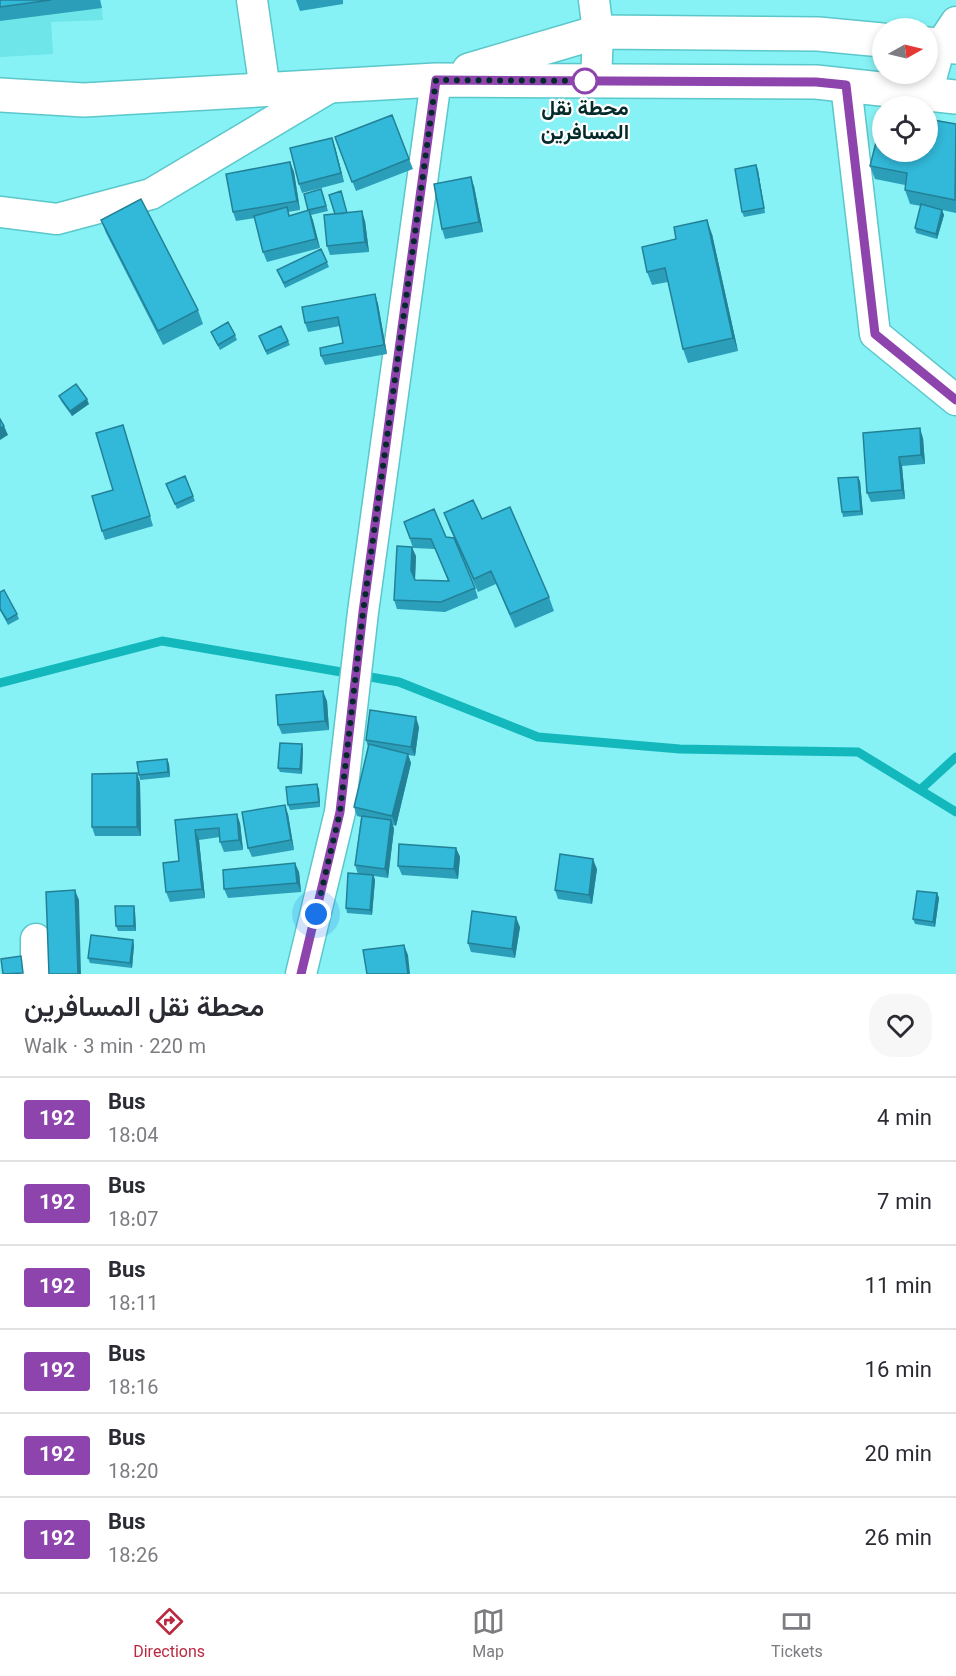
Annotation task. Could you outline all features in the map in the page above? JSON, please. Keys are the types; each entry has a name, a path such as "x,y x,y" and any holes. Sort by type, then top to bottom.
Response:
{"main road":[{"path":"436,80 598,32 818,34 872,39"},
{"path":"0,94 84,100 436,80 816,82 942,95"}],"street":[{"path":"252,0 265,90"},
{"path":"594,0 598,32 596,81"},
{"path":"942,95 945,40"},
{"path":"301,974 340,812 363,612 436,80"},
{"path":"846,85 875,334 956,400"},
{"path":"0,212 57,219 151,194 332,86"},
{"path":"36,939 36,974"}],"shaded area":[{"path":"0,0 101,0 103,20 51,22 53,54 0,57"}],"building":[{"path":"0,0 51,0 0,7"},
{"path":"392,115 409,159 352,182 335,137"},
{"path":"938,121 956,124 955,200 905,190 907,173 870,166 872,158 872,162 938,162"},
{"path":"332,138 341,173 299,184 290,148"},
{"path":"290,162 297,201 233,212 226,174"},
{"path":"756,165 764,208 742,212 735,169"},
{"path":"471,177 479,222 442,229 434,184"},
{"path":"321,189 326,206 308,210 304,194"},
{"path":"341,191 347,213 335,214 329,195"},
{"path":"141,199 198,310 158,331 101,220"},
{"path":"921,204 942,210 936,234 915,228"},
{"path":"287,207 289,216 309,210 316,239 263,252 254,216"},
{"path":"362,211 365,242 327,246 324,215"},
{"path":"707,220 733,338 683,349 665,268 647,272 642,247 676,239 674,227"},
{"path":"321,249 327,262 284,283 277,270"},
{"path":"375,294 384,345 321,356 320,348 343,343 338,317 305,323 302,307"},
{"path":"228,322 235,335 218,345 211,332"},
{"path":"281,326 288,341 266,351 259,336"},
{"path":"76,384 87,399 70,411 59,396"},
{"path":"123,425 150,516 102,531 92,496 113,490 96,433"},
{"path":"920,428 921,455 899,457 902,490 867,493 863,433"},
{"path":"185,476 193,496 175,504 166,484"},
{"path":"858,477 861,511 842,512 838,478"},
{"path":"473,500 482,519 510,507 549,597 510,614 491,571 474,579 444,513"},
{"path":"434,509 446,537 454,538 475,588 441,602 394,600 397,546 412,547 411,570 415,580 449,581 431,539 410,538 404,522"},
{"path":"4,590 17,614 7,620 0,609 0,592"},
{"path":"323,691 325,721 278,725 276,695"},
{"path":"370,710 416,717 411,747 366,740"},
{"path":"280,743 302,744 300,769 278,768"},
{"path":"369,744 408,754 392,816 354,807"},
{"path":"167,759 168,772 139,775 137,762"},
{"path":"137,773 137,827 92,827 92,774"},
{"path":"317,784 319,802 288,805 286,787"},
{"path":"285,805 291,840 248,848 242,812"},
{"path":"237,814 239,840 220,842 219,828 195,830 202,889 166,892 163,863 179,861 175,820"},
{"path":"362,816 391,820 385,869 355,865"},
{"path":"399,844 456,848 454,869 398,866"},
{"path":"560,854 593,859 589,895 555,890"},
{"path":"295,863 297,883 224,889 223,870"},
{"path":"348,873 373,875 370,910 346,908"},
{"path":"75,890 78,974 49,974 46,892"},
{"path":"917,891 937,893 933,922 913,919"},
{"path":"115,906 134,906 134,926 116,926"},
{"path":"472,911 516,917 512,949 468,943"},
{"path":"91,935 133,940 130,963 88,958"},
{"path":"404,945 408,974 367,974 363,950"},
{"path":"21,956 23,973 3,974 1,959"}],"waterway":[{"path":"0,683 162,641 399,682 538,737 680,749 858,752 956,812"},
{"path":"920,790 956,757"}],"bus line":[{"name":"192","path":"301,974 340,812 363,612 436,80 816,82 846,85 875,334 956,400"}],"place":[{"name":"محطة نقل المسافرين","path":"585,81"}],"route":[{"path":"316,914 340,812 363,612 436,80 596,81 585,81"}]}
